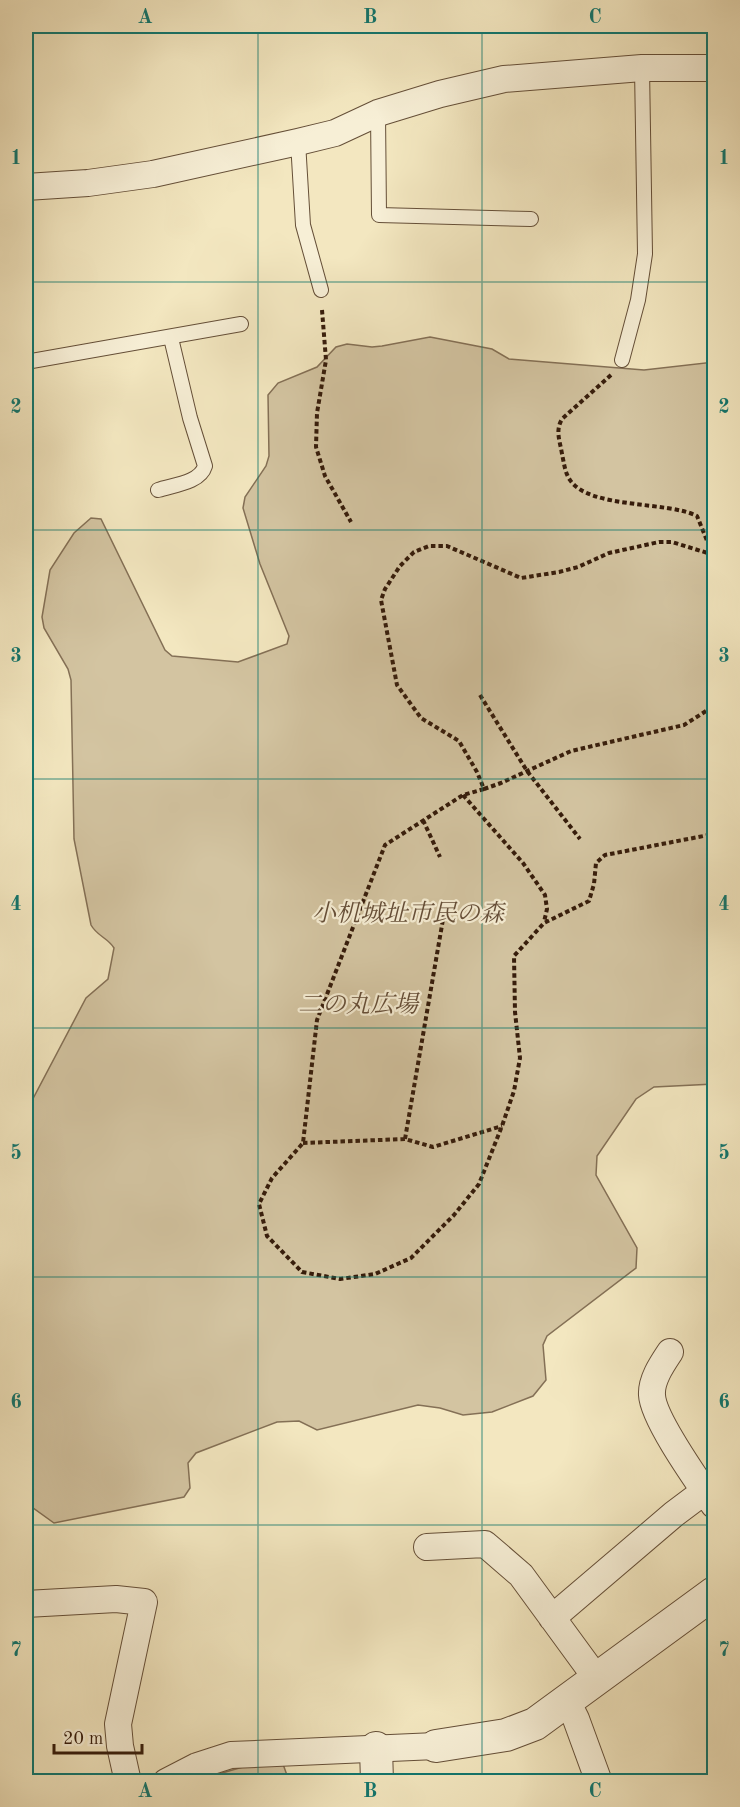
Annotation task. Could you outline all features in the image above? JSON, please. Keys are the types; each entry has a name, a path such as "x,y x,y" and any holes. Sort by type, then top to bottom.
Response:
{"street":[{"path":"26,187 88,183 153,174 298,142 335,133 378,113 440,94 504,79 642,68 714,68"},
{"path":"552,1618 674,1514 711,1493 657,1415 652,1394 659,1369 670,1352"},
{"path":"427,1547 485,1544 521,1575 597,1679"},
{"path":"165,1782 197,1766 231,1755 436,1746 506,1735 535,1724 714,1593"},
{"path":"26,1604 116,1599 144,1602 118,1724 128,1782"},
{"path":"567,1701 599,1782"},
{"path":"376,1748 377,1782"}],"lane":[{"path":"622,360 638,300 645,254 642,68"},
{"path":"378,113 379,215 531,219"},
{"path":"298,142 303,225 321,290"},
{"path":"26,362 241,324"},
{"path":"158,490 197,478 205,466 190,418 171,338"}],"path":[{"path":"321,290 326,360 317,413 316,447 325,476 351,522"},
{"path":"622,360 613,373 562,419 557,428 571,482 585,493 642,506 689,512 697,516 714,553"},
{"path":"484,789 459,741 421,718 397,685 381,600 385,589 400,566 414,552 429,546 447,546 521,578 559,572 578,567 609,553 659,542 672,542 714,553"},
{"path":"480,695 527,771 580,840"},
{"path":"714,706 684,725 571,751 484,789 464,795 385,845 318,1020 303,1143 272,1179 259,1203 267,1236 302,1272 340,1279 375,1274 411,1258 454,1215 479,1184 514,1091 520,1058 515,1012 514,956 544,923 589,902 596,863 604,855 714,834"},
{"path":"464,795 523,863 545,895 547,909 544,923"},
{"path":"423,820 440,857"},
{"path":"405,1138 447,902"},
{"path":"303,1143 405,1138 434,1147 502,1126"}],"green space":[{"name":"小机城址市民の森","path":"430,337 492,349 509,359 644,370 714,362 714,1084 654,1087 636,1099 597,1156 596,1175 637,1248 636,1268 547,1336 543,1345 546,1380 533,1396 492,1412 463,1415 440,1408 418,1405 317,1430 299,1421 277,1422 196,1453 188,1463 190,1488 184,1497 54,1523 33,1508 26,1506 26,1112 86,998 108,979 114,948 91,925 74,839 71,680 68,669 44,628 42,617 50,570 74,533 91,518 101,519 165,650 172,656 238,662 287,644 289,636 260,564 243,508 245,497 266,466 269,456 268,395 278,383 317,367 336,347 347,344 382,346"},
{"path":"253,1764 283,1764 289,1781 201,1782 205,1778"}],"railway":[{"path":"348,26 531,30 714,27"}],"park label":[{"name":"二の丸広場","path":"358,1004"}]}
